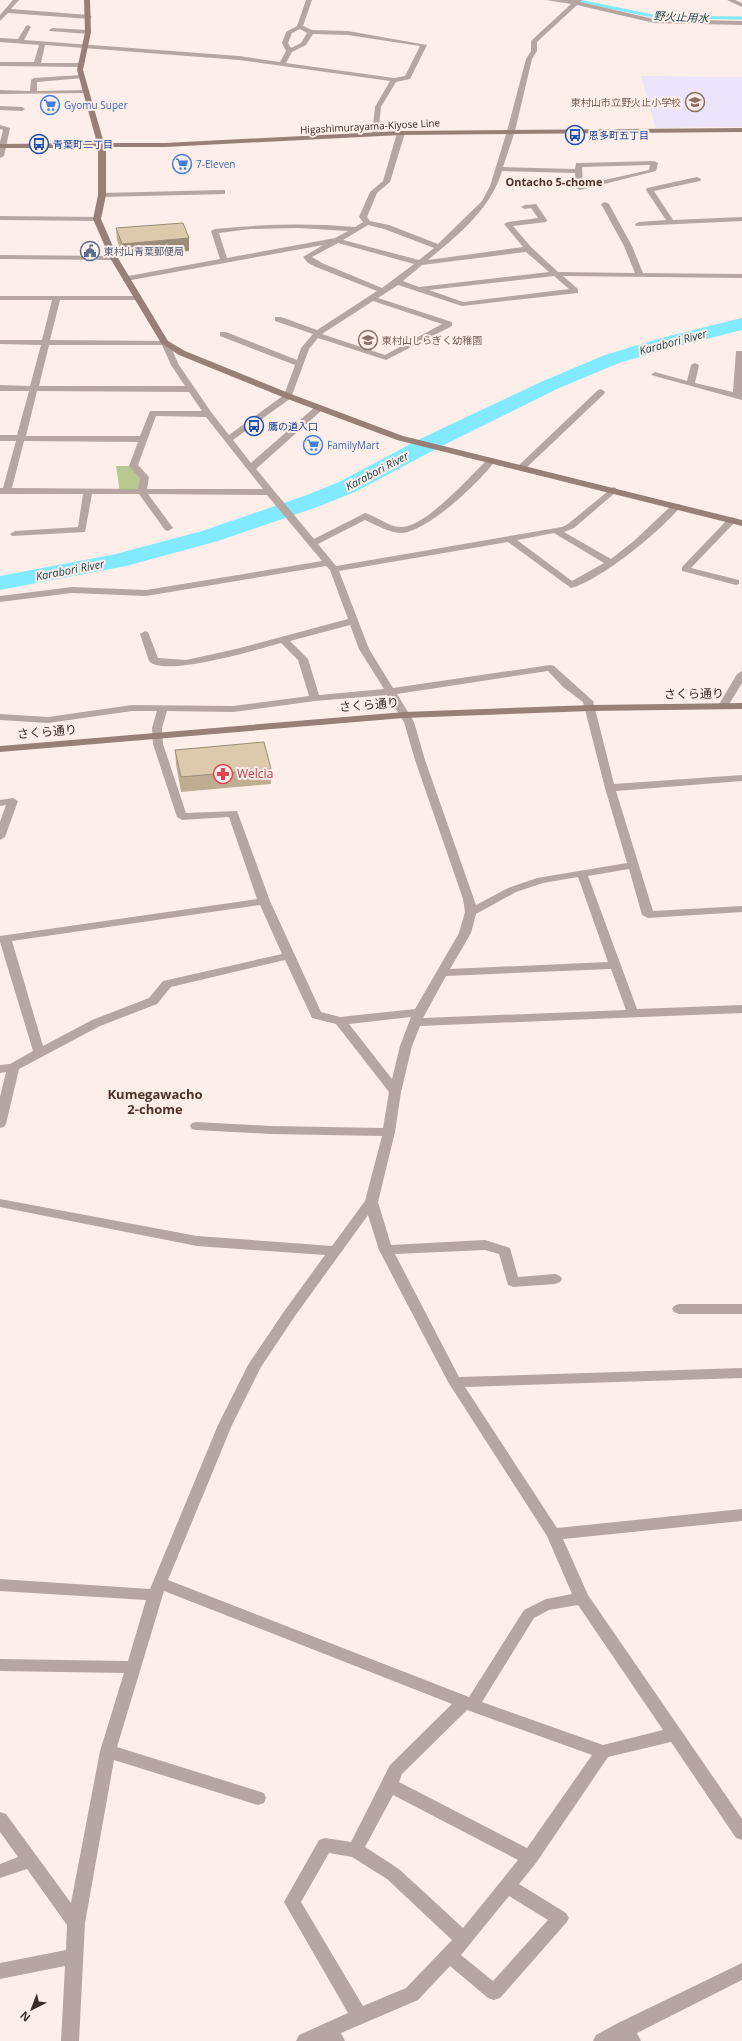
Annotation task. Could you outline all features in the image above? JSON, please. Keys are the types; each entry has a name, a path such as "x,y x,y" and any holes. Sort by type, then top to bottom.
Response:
{"street":[{"path":"0,19 16,0"},
{"path":"70,2041 76,1923 108,1751 157,1589 225,1425 255,1365 290,1313 372,1202 389,1132 395,1092 406,1046 417,1017 465,933 471,912 469,899 420,760 409,722 364,649 331,566 269,492 208,414 191,389 175,365 165,342 114,258 97,219 102,195 102,147 81,77 80,65 88,32 89,17 87,0"},
{"path":"288,51 285,43 289,32 300,27 310,0"},
{"path":"549,0 577,2 654,21 742,23"},
{"path":"730,0 742,4"},
{"path":"228,440 288,396 305,348 317,334 397,282 439,247 485,202 494,186 511,131 529,60 534,50 534,41 577,2"},
{"path":"6,11 32,16 89,17"},
{"path":"20,41 28,27"},
{"path":"0,40 84,45 239,58 394,80 408,78 424,45 348,33 311,32 300,27"},
{"path":"52,30 88,32"},
{"path":"282,64 288,51 304,44 311,32"},
{"path":"37,65 43,42"},
{"path":"0,64 80,65"},
{"path":"33,93 34,80 81,77"},
{"path":"376,134 378,107 394,80"},
{"path":"0,92 86,92"},
{"path":"0,108 22,109"},
{"path":"0,127 7,128 1,146 0,156"},
{"name":"Higashimurayama-Kiyose Line","path":"1,146 102,147 262,141 401,133 742,130"},
{"path":"366,223 363,217 374,192 386,182 401,133"},
{"path":"654,163 652,171 580,188 578,171 579,165 654,163"},
{"path":"499,169 578,171"},
{"path":"671,223 650,190 697,179"},
{"path":"102,195 222,192"},
{"path":"605,204 628,246 640,275"},
{"path":"525,207 533,206 543,220"},
{"path":"0,218 97,219"},
{"path":"397,282 462,304 574,291 528,249 508,224 552,219"},
{"path":"638,224 742,219"},
{"path":"383,291 319,265 307,257 366,223 386,227 439,247"},
{"path":"224,260 214,231 251,227 298,226 354,229"},
{"path":"126,279 336,240 421,263 528,249"},
{"path":"0,257 114,258"},
{"path":"420,290 554,274 742,276"},
{"path":"0,298 138,298"},
{"path":"58,298 21,438 4,491 269,492"},
{"path":"278,319 386,358 449,324 371,298"},
{"path":"223,334 299,364"},
{"path":"0,342 165,342 182,353 288,396 404,439 742,523"},
{"path":"655,375 740,396 738,353 742,353"},
{"path":"691,384 694,365"},
{"path":"0,388 191,389"},
{"path":"521,468 602,392"},
{"path":"251,468 319,408"},
{"path":"168,528 142,492 145,477 133,466 153,413 208,414"},
{"path":"0,438 144,439"},
{"path":"313,543 365,516 396,529 412,529 427,522 491,460"},
{"path":"0,599 72,590 146,593 331,566 555,530 571,526 613,490"},
{"path":"15,534 82,530 88,491"},
{"path":"509,538 570,585 610,563 638,542 676,506"},
{"path":"732,520 685,569 736,582"},
{"path":"555,530 610,563"},
{"path":"145,634 154,661 186,663 237,652 352,621"},
{"path":"282,639 303,659 315,698"},
{"path":"0,717 48,720 132,708 233,709 315,698 390,692 470,678 550,668 567,685 588,701 591,708 610,788 648,915 742,909"},
{"path":"723,706 742,674"},
{"name":"さくら通り","path":"0,749 404,715 591,708 742,706"},
{"path":"163,708 157,728 158,744 182,818 233,813 264,901 316,1015 340,1021 417,1017 633,1014 742,1009"},
{"path":"610,788 742,778"},
{"path":"0,803 13,801 0,837"},
{"path":"471,912 512,890 541,880 633,865"},
{"path":"582,874 633,1014"},
{"path":"39,1052 3,938 264,901"},
{"path":"0,1069 13,1067 96,1023 153,1001 167,984 288,956"},
{"path":"441,973 615,965"},
{"path":"340,1021 395,1092"},
{"path":"0,1124 13,1067"},
{"path":"196,1126 271,1130 389,1132"},
{"path":"372,1202 386,1250 455,1382 553,1534 582,1598 742,1833"},
{"path":"0,1203 197,1241 336,1251"},
{"path":"386,1250 484,1245 505,1251 513,1282 555,1279"},
{"path":"679,1310 742,1309"},
{"path":"455,1382 742,1373"},
{"path":"553,1534 742,1515"},
{"path":"0,1585 157,1589 603,1752 674,1734"},
{"path":"355,1850 390,1785 396,1770 468,1703 529,1614 546,1605 582,1598"},
{"path":"0,1665 134,1667"},
{"path":"108,1751 258,1798"},
{"path":"305,2041 333,2035 359,2016 412,1994 464,1940 530,1858 603,1752"},
{"path":"390,1785 530,1858"},
{"path":"0,1819 76,1923"},
{"path":"359,2016 292,1902 325,1845 355,1850 393,1874 464,1940"},
{"path":"0,1871 30,1861"},
{"path":"449,1955 494,1992 560,1918 507,1886"},
{"path":"0,1971 75,1956"},
{"path":"602,2041 628,2035 742,1971"}],"shaded area":[{"name":"東村山市立野火止小学校","path":"641,76 742,77 742,127 656,128"}],"green space":[{"path":"116,466 133,466 145,477 142,492 120,492"}],"building":[{"path":"183,223 189,238 122,244 116,228"},
{"path":"264,742 271,769 181,777 175,750"}],"waterway":[{"name":"野火止用水","path":"574,0 658,17 742,18"},
{"name":"Karabori River","path":"0,583 118,561 210,536 312,501 347,487 428,444 550,385 612,359 668,342 742,324"}],"place":[{"name":"東村山市立野火止小学校","path":"695,102"},
{"name":"Gyomu Super","path":"50,105"},
{"name":"恩多町五丁目","path":"575,135"},
{"name":"青葉町二丁目","path":"39,144"},
{"name":"7-Eleven","path":"182,164"},
{"name":"東村山青葉郵便局","path":"90,251"},
{"name":"東村山しらぎく幼稚園","path":"368,340"},
{"name":"鷹の道入口","path":"254,426"},
{"name":"FamilyMart","path":"313,445"},
{"name":"Welcia","path":"223,774"}],"district":[{"name":"Ontacho 5-chome","path":"554,182"},
{"name":"Kumegawacho 2-chome","path":"155,1102"}]}
